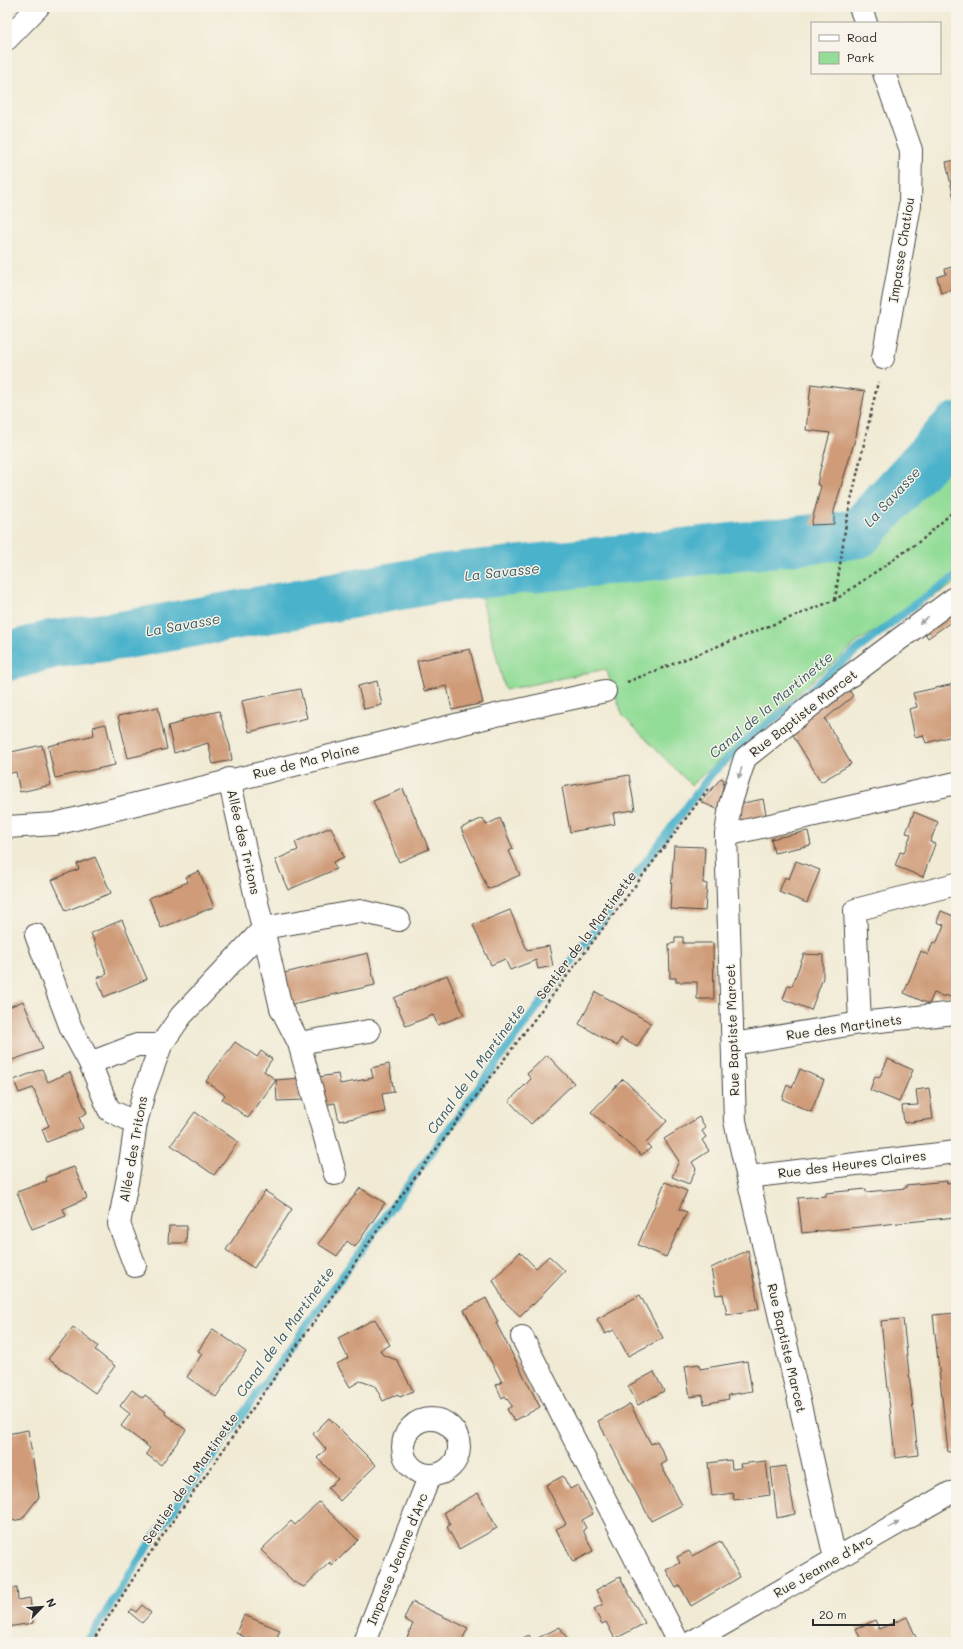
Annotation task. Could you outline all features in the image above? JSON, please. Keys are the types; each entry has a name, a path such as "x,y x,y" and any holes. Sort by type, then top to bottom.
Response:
{"street":[{"path":"7,39 38,7"},
{"path":"860,7 866,22"},
{"name":"Impasse Chatiou","path":"883,358 910,205 911,150 884,74"},
{"name":"Rue Baptiste Marcet","path":"836,1558 735,1120 726,835 730,805 745,758 956,597"},
{"name":"Rue de Ma Plaine","path":"7,827 55,824 229,779 496,714 605,691"},
{"name":"Allée des Tritons","path":"229,779 281,1008 299,1042 335,1174"},
{"path":"726,835 956,783"},
{"path":"860,1023 855,910 956,884"},
{"path":"264,928 360,911 398,920"},
{"name":"Allée des Tritons","path":"135,1266 119,1224 136,1123 144,1092 160,1045 181,1016 264,928"},
{"path":"36,934 71,1028 90,1063 109,1110 136,1123"},
{"name":"Rue des Martinets","path":"733,1044 860,1023 956,1013"},
{"path":"299,1042 370,1031"},
{"path":"90,1063 137,1045 160,1045"},
{"name":"Rue des Heures Claires","path":"748,1177 956,1152"},
{"path":"522,1336 678,1642"},
{"name":"Impasse Jeanne d'Arc","path":"364,1642 430,1475"},
{"name":"Rue Jeanne d'Arc","path":"692,1642 950,1493 956,1492"}],"path":[{"path":"835,600 846,523 883,358"},
{"path":"605,691 835,600 922,539 956,509"},
{"name":"Sentier de la Martinette","path":"92,1642 146,1559 345,1278 401,1196 708,788"}],"green space":[{"path":"956,441 956,583 860,640 691,785 623,716 606,669 505,690 478,583 864,551"}],"building":[{"path":"956,160 956,204 955,204 946,162"},
{"path":"955,266 956,289 941,293 937,277 946,274 945,269"},
{"path":"811,384 865,391 856,436 834,511 834,524 811,525 821,486 817,484 830,433 806,430"},
{"path":"956,605 956,638 951,622 928,638 922,629"},
{"path":"470,649 483,703 452,710 447,686 424,691 417,661"},
{"path":"377,681 382,705 364,709 358,686"},
{"path":"954,684 956,690 956,735 926,743 923,735 915,737 909,709 917,707 913,693"},
{"path":"846,685 853,696 825,719 851,764 821,782 790,730"},
{"path":"300,689 307,718 249,732 242,701"},
{"path":"158,707 167,749 128,758 118,716"},
{"path":"219,711 230,746 232,760 213,764 208,743 174,753 168,726 183,722 182,720"},
{"path":"106,724 115,765 55,778 48,746 94,735 93,727"},
{"path":"42,745 51,785 20,792 16,772 7,774 7,753"},
{"path":"629,775 635,810 613,813 615,824 570,832 562,787"},
{"path":"721,778 724,780 719,810 701,802"},
{"path":"403,789 429,849 399,862 373,801"},
{"path":"763,799 767,819 731,827 734,805"},
{"path":"914,812 938,822 930,842 935,844 923,877 895,866 900,852 904,853 911,834 906,833"},
{"path":"483,818 486,825 500,818 513,849 509,851 520,875 488,889 461,828"},
{"path":"331,827 344,857 333,862 336,869 288,890 275,860 298,850 295,842"},
{"path":"808,831 811,845 774,853 771,839"},
{"path":"674,846 705,847 703,883 707,884 705,911 670,909"},
{"path":"95,857 111,893 66,911 52,880 79,869 77,864"},
{"path":"796,861 820,870 807,903 779,892 785,877 789,879"},
{"path":"199,871 214,907 161,928 149,898 188,882 186,877"},
{"path":"510,910 527,950 549,946 553,966 538,969 536,960 510,970 505,959 491,965 473,925"},
{"path":"941,911 956,917 956,999 934,993 929,1004 904,993 921,951 928,955 933,942 936,944 944,925 937,922"},
{"path":"122,920 147,979 104,997 97,978 107,974 91,933"},
{"path":"675,937 683,937 683,943 713,943 714,999 697,999 697,982 676,982 676,978 670,978 669,944 675,943"},
{"path":"368,953 375,985 288,1005 280,974"},
{"path":"804,954 823,955 823,978 811,1010 783,999 788,985 792,986"},
{"path":"447,975 464,1015 438,1025 433,1015 406,1026 394,998"},
{"path":"596,992 651,1023 637,1047 621,1038 617,1046 579,1024"},
{"path":"23,1001 43,1049 7,1062 7,1008"},
{"path":"235,1042 257,1057 261,1051 272,1059 264,1071 276,1080 248,1118 222,1099 225,1095 206,1081"},
{"path":"547,1055 574,1083 531,1124 509,1101 531,1079 527,1074"},
{"path":"888,1059 913,1070 899,1102 870,1090 875,1076 879,1078"},
{"path":"389,1064 394,1092 382,1094 385,1112 339,1121 335,1103 324,1105 318,1077 338,1074 340,1084 373,1078 371,1068"},
{"path":"42,1069 48,1082 70,1072 87,1113 79,1117 83,1128 47,1142 42,1129 49,1126 33,1088 19,1093 14,1080"},
{"path":"800,1069 824,1080 811,1112 782,1099 787,1085 792,1088"},
{"path":"301,1078 305,1100 277,1101 276,1080"},
{"path":"623,1079 667,1121 646,1143 651,1148 641,1155 591,1112"},
{"path":"929,1088 933,1119 904,1123 902,1106 918,1105 916,1090"},
{"path":"195,1112 238,1142 214,1175 171,1145"},
{"path":"699,1117 706,1128 702,1131 706,1137 702,1140 709,1151 692,1162 696,1169 689,1184 672,1177 679,1161 664,1139"},
{"path":"74,1167 87,1198 63,1209 66,1216 32,1229 17,1192 47,1181 46,1177"},
{"path":"947,1181 947,1183 956,1182 956,1217 802,1233 798,1198 826,1196 826,1193 866,1189 866,1192 906,1188 906,1185"},
{"path":"665,1182 687,1191 679,1209 687,1212 666,1257 638,1245"},
{"path":"360,1188 385,1203 355,1247 347,1241 337,1256 318,1244"},
{"path":"265,1191 292,1209 254,1268 226,1250"},
{"path":"169,1226 187,1226 186,1243 168,1243"},
{"path":"748,1250 759,1309 727,1315 723,1294 716,1295 711,1268"},
{"path":"520,1252 536,1268 549,1256 565,1271 533,1305 532,1304 520,1316 504,1301 493,1280"},
{"path":"640,1295 663,1338 628,1356 614,1330 605,1334 597,1319"},
{"path":"486,1298 498,1322 496,1323 540,1407 514,1421 507,1409 512,1406 505,1396 502,1398 496,1385 502,1382 464,1310"},
{"path":"956,1313 956,1451 948,1452 933,1315"},
{"path":"375,1319 390,1345 380,1350 383,1355 397,1360 413,1391 400,1397 398,1394 383,1401 375,1386 360,1381 350,1387 337,1364 348,1358 338,1338"},
{"path":"903,1319 918,1455 895,1458 881,1321"},
{"path":"73,1327 98,1346 95,1350 115,1366 95,1393 48,1359"},
{"path":"213,1329 246,1352 216,1397 187,1377 202,1354 198,1351"},
{"path":"747,1361 752,1391 728,1395 729,1399 704,1404 703,1395 690,1397 685,1366 699,1364 700,1369"},
{"path":"654,1372 664,1391 638,1405 628,1386"},
{"path":"132,1390 143,1398 145,1395 166,1411 165,1414 186,1430 161,1465 146,1454 150,1448 121,1426 130,1414 120,1406"},
{"path":"630,1404 651,1444 657,1441 667,1461 661,1465 682,1505 651,1521 598,1421"},
{"path":"329,1418 376,1465 340,1501 328,1488 338,1479 317,1458 326,1449 313,1434"},
{"path":"28,1430 39,1497 22,1519 7,1522 7,1434"},
{"path":"731,1460 732,1469 741,1468 740,1464 766,1461 770,1495 734,1500 733,1493 712,1496 708,1463"},
{"path":"786,1466 795,1514 777,1518 771,1468"},
{"path":"563,1476 570,1489 578,1485 593,1514 582,1520 586,1528 583,1530 593,1551 573,1562 556,1529 566,1524 546,1485"},
{"path":"478,1493 497,1528 459,1549 447,1527 450,1525 444,1512"},
{"path":"319,1502 358,1540 332,1566 330,1562 304,1587 294,1582 261,1550 291,1521 295,1525"},
{"path":"720,1541 740,1577 691,1606 680,1586 676,1588 666,1570 680,1563 677,1557 689,1551 692,1556"},
{"path":"620,1577 645,1623 615,1639 606,1622 602,1624 594,1609 603,1604 596,1590"},
{"path":"17,1588 18,1600 30,1598 33,1623 7,1627 7,1589"},
{"path":"412,1602 468,1628 461,1642 405,1642 413,1624 404,1619"},
{"path":"142,1605 151,1613 142,1623 129,1612 132,1609 136,1612"},
{"path":"244,1615 280,1630 275,1642 251,1642 252,1640 236,1633"},
{"path":"907,1617 918,1642 862,1642 856,1629 875,1620 879,1629"},
{"path":"560,1627 569,1642 515,1642 529,1635 532,1641"}],"waterway":[{"name":"La Savasse","path":"7,657 53,644 124,635 442,578 858,534 956,427"},
{"name":"Canal de la Martinette","path":"87,1642 151,1541 499,1059 712,773 753,735 808,693 842,662 918,602 956,576"}]}
